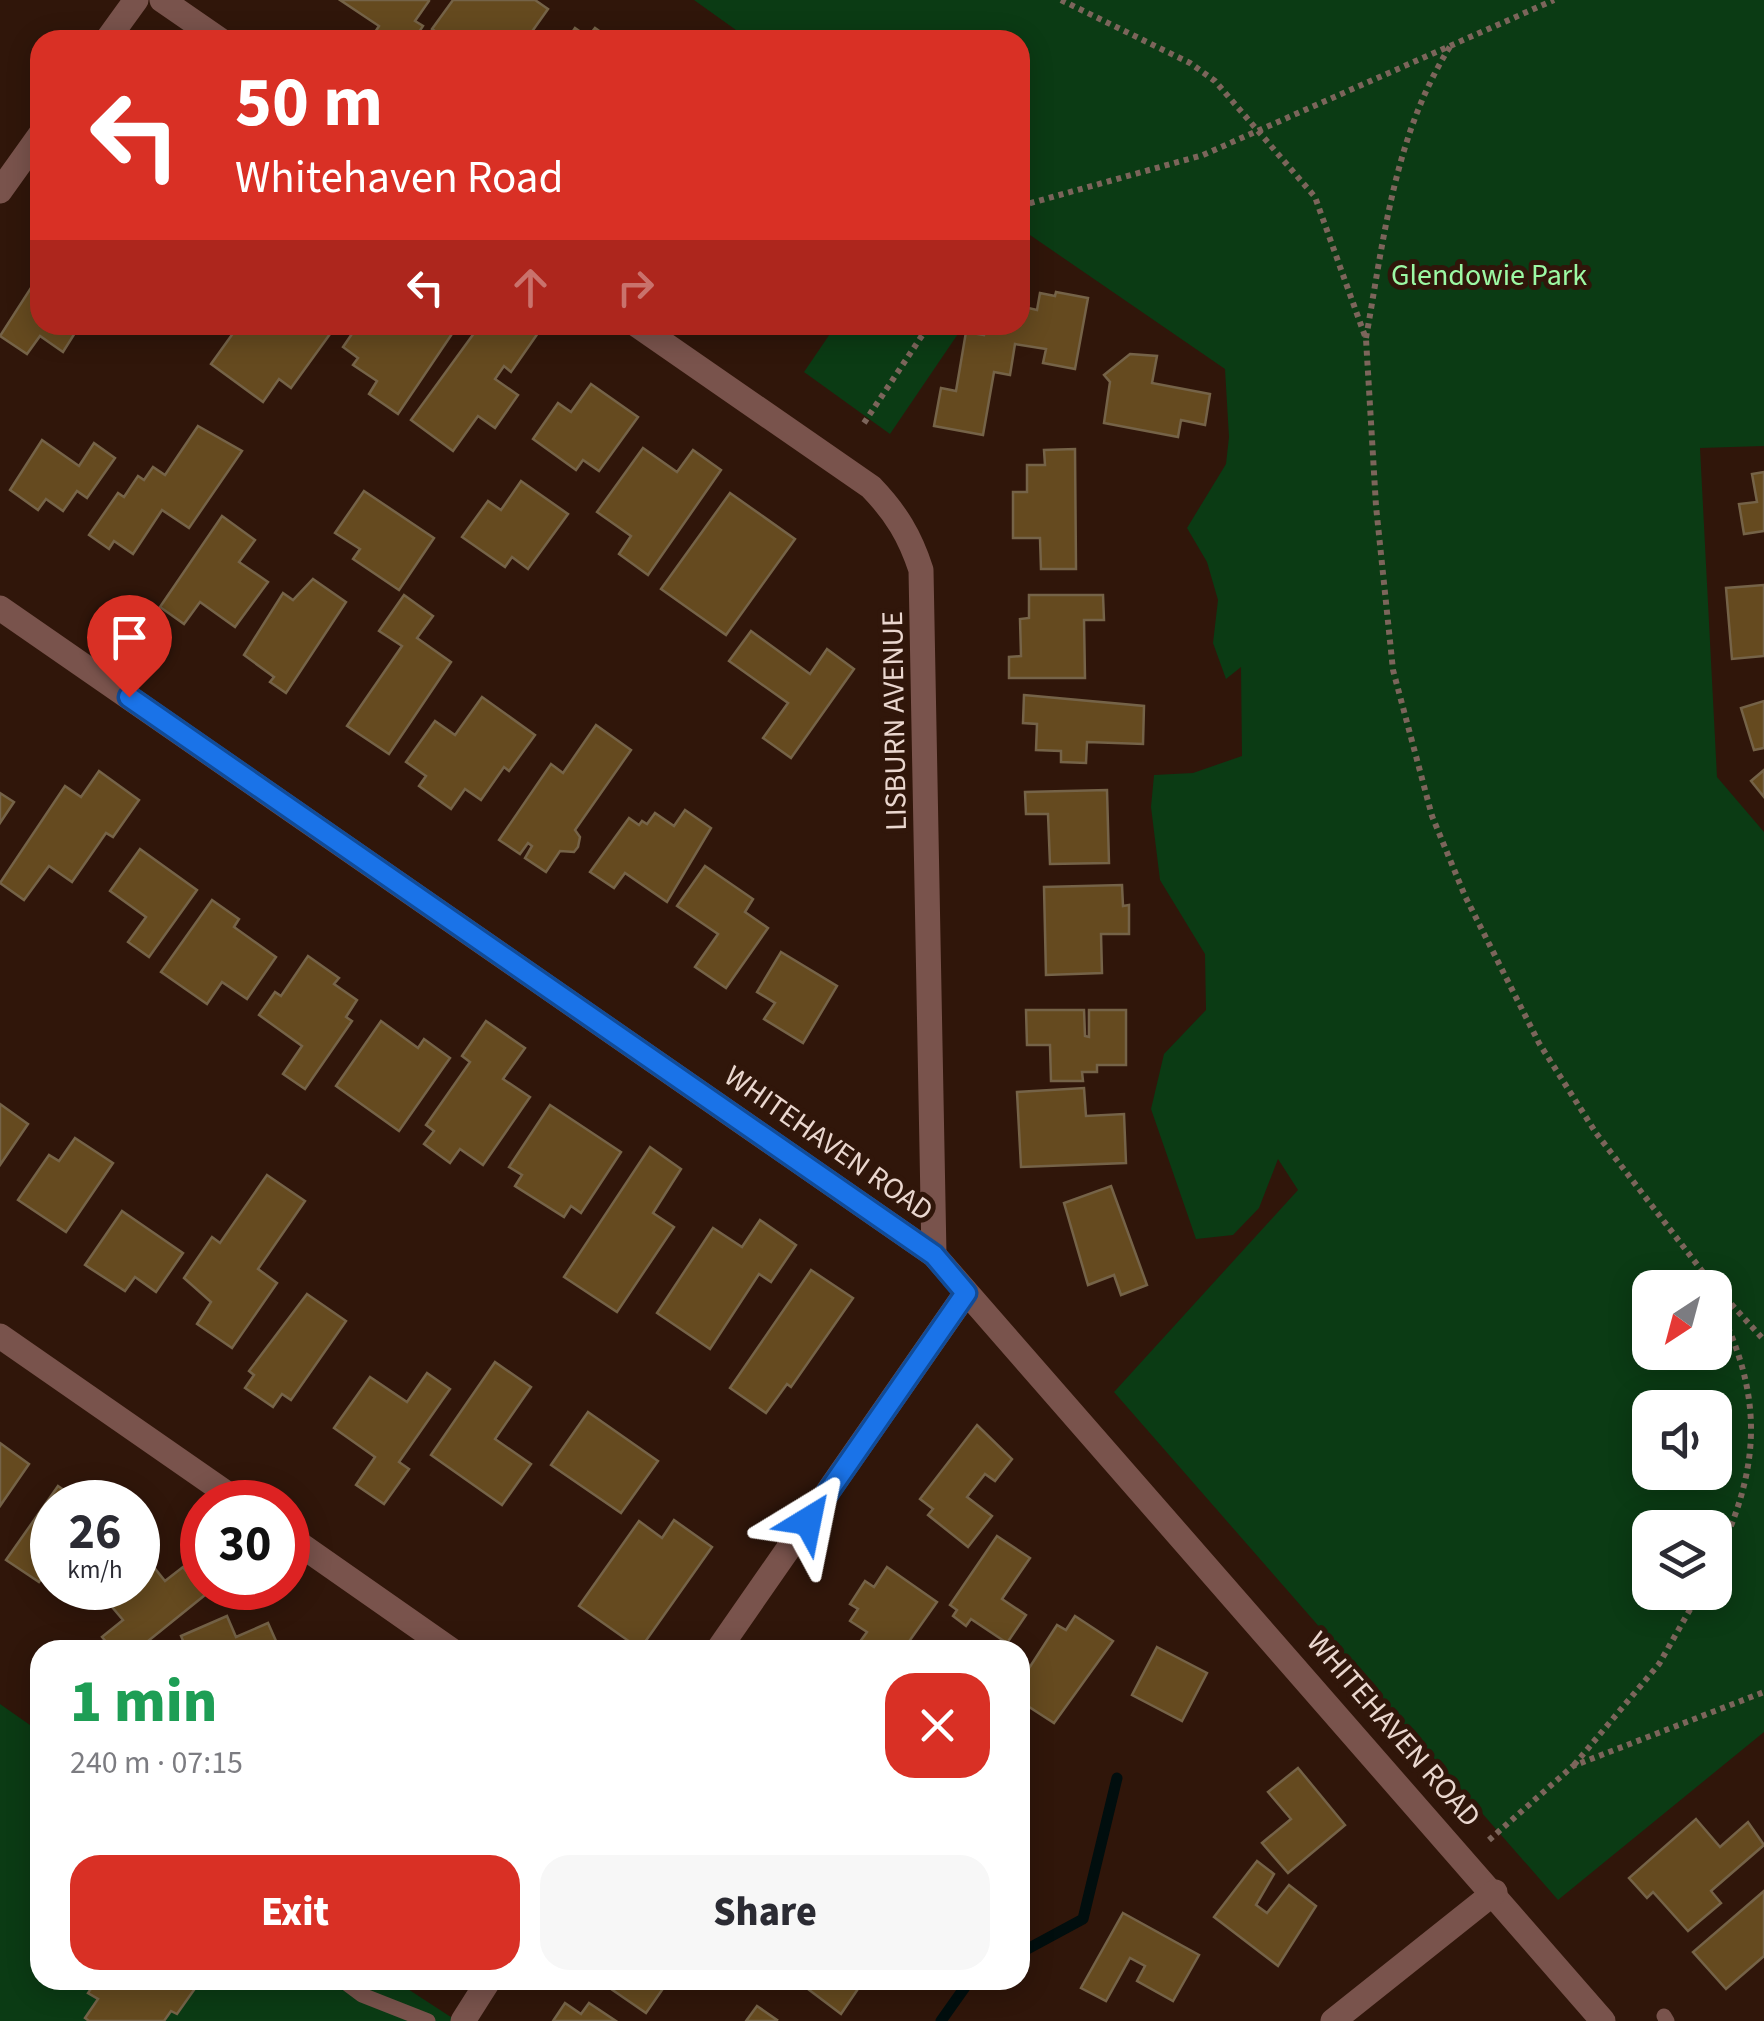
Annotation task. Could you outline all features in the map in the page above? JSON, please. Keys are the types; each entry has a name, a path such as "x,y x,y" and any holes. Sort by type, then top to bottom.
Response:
{"street":[{"path":"115,30 136,0"},
{"path":"162,0 206,30"},
{"path":"0,191 30,149"},
{"name":"LISBURN AVENUE","path":"650,335 871,488 903,526 921,570 934,1255"},
{"name":"WHITEHAVEN ROAD","path":"0,608 934,1255 1495,1892 1603,2021"},
{"path":"725,1640 966,1293"},
{"path":"0,1336 207,1480"},
{"path":"310,1551 437,1640"},
{"path":"1332,2021 1495,1892"},
{"path":"463,2021 483,1990"}],"lane":[{"path":"356,1990 428,2021"}],"path":[{"path":"1061,0 1190,63 1234,99 1256,131 1315,196 1366,339"},
{"path":"1030,203 1203,155 1554,0"},
{"path":"1452,43 1435,70 1402,152 1366,339 1376,506 1393,670 1432,816 1465,896 1539,1043 1596,1133 1699,1270"},
{"path":"864,423 922,335"},
{"path":"1732,1307 1764,1340"},
{"path":"1732,1331 1750,1382 1752,1454 1732,1526"},
{"path":"1489,1840 1573,1766 1659,1664 1690,1610"},
{"path":"1573,1766 1764,1692"}],"green space":[{"name":"Glendowie Park","path":"694,0 1764,0 1764,446 1700,448 1717,777 1764,832 1764,1732 1558,1900 1114,1392 1298,1190 1278,1159 1259,1208 1233,1235 1196,1239 1151,1109 1164,1054 1206,1010 1205,954 1160,880 1151,807 1154,775 1193,773 1242,756 1241,667 1226,679 1213,643 1218,600 1207,562 1187,528 1226,464 1229,437 1225,369 1030,235 1030,30 736,30"},
{"path":"829,335 957,335 890,434 804,372"},
{"path":"0,1704 30,1725 30,1990 409,1990 457,2021 0,2021"}],"building":[{"path":"340,0 429,1 415,21 423,26 420,30 376,30 379,26"},
{"path":"453,0 535,0 548,9 533,30 432,29"},
{"path":"30,289 30,335 74,335 63,352 40,336 27,354 0,336"},
{"path":"1056,292 1088,298 1075,369 1043,363 1046,349 1015,344 1010,375 994,372 983,435 934,426 941,388 956,391 965,335 1030,335 1030,308 1037,310 1040,293 1055,296"},
{"path":"232,335 329,335 291,388 279,379 263,402 211,364"},
{"path":"351,335 451,335 398,414 369,394 377,381 353,365 358,358 343,347"},
{"path":"473,335 537,335 511,372 504,366 495,379 518,395 495,428 478,416 453,451 411,420"},
{"path":"1130,354 1157,356 1152,383 1210,394 1205,425 1181,420 1178,437 1104,423 1110,382 1104,375"},
{"path":"591,384 638,417 599,471 583,460 576,470 533,439 558,403 571,412"},
{"path":"198,426 242,451 189,528 162,510 133,554 114,541 109,549 89,535 118,493 124,497 138,476 144,480 153,467 165,475"},
{"path":"42,440 79,466 94,443 115,458 87,498 77,491 63,511 46,499 38,510 10,490"},
{"path":"643,448 677,472 693,450 721,470 648,575 619,554 631,536 597,512"},
{"path":"1075,449 1076,569 1041,569 1040,538 1013,538 1013,492 1027,492 1027,465 1045,465 1044,450"},
{"path":"1764,472 1764,531 1744,534 1739,504 1757,502 1752,474"},
{"path":"521,481 568,514 528,569 512,557 505,567 462,537 488,501 501,510"},
{"path":"364,491 434,538 399,590 353,559 360,549 335,533"},
{"path":"730,493 795,539 726,635 661,589"},
{"path":"222,516 255,540 239,562 268,582 235,627 200,602 184,624 160,607"},
{"path":"313,579 346,602 286,693 270,682 274,677 244,655 283,593 293,600"},
{"path":"1764,585 1764,656 1732,659 1726,588"},
{"path":"404,595 433,616 417,638 451,662 389,754 347,726 402,646 379,631"},
{"path":"1029,595 1103,595 1104,620 1084,620 1085,678 1009,678 1009,657 1021,656 1020,619 1029,618"},
{"path":"751,631 810,674 827,649 854,669 791,758 763,738 788,703 729,661"},
{"path":"1024,695 1144,706 1143,744 1087,742 1086,763 1061,762 1061,751 1036,750 1037,724 1023,723"},
{"path":"482,697 535,735 509,771 504,767 481,800 465,789 451,809 419,786 426,776 406,762 435,721 455,735"},
{"path":"1764,701 1764,748 1754,750 1741,708"},
{"path":"596,725 631,750 575,830 580,837 578,847 574,852 560,851 546,872 525,858 532,846 528,843 520,854 499,840 551,764 563,773"},
{"path":"1764,770 1764,797 1751,781"},
{"path":"99,771 139,800 113,837 106,833 72,882 49,866 24,900 0,883 65,786 81,797"},
{"path":"1107,790 1109,863 1050,864 1048,814 1026,814 1025,792"},
{"path":"0,793 14,802 0,823"},
{"path":"685,810 711,828 667,902 625,873 614,888 590,872 629,818 639,825 642,821 647,824 655,813 674,826"},
{"path":"140,849 197,890 149,957 128,942 146,917 110,891"},
{"path":"705,866 753,899 745,912 768,928 726,988 695,967 718,934 677,906"},
{"path":"1122,885 1123,906 1129,905 1129,934 1101,934 1102,973 1046,975 1044,887"},
{"path":"212,900 239,919 234,927 276,957 247,999 222,982 207,1004 161,972"},
{"path":"781,952 837,986 803,1043 764,1019 775,1003 757,992"},
{"path":"308,956 339,978 334,984 357,1000 346,1017 352,1021 305,1089 283,1074 302,1046 259,1015 275,992 281,996"},
{"path":"1026,1010 1084,1010 1085,1036 1089,1037 1089,1010 1126,1010 1126,1065 1097,1065 1097,1072 1082,1072 1083,1081 1051,1081 1050,1045 1027,1045"},
{"path":"381,1021 418,1048 424,1039 450,1058 399,1131 336,1086"},
{"path":"486,1021 525,1048 503,1079 530,1097 483,1165 460,1149 450,1163 424,1144 434,1131 426,1125 470,1062 462,1056"},
{"path":"1084,1088 1086,1116 1124,1114 1126,1163 1021,1167 1017,1092"},
{"path":"0,1104 28,1124 0,1165"},
{"path":"550,1105 621,1152 581,1213 571,1206 564,1217 515,1186 522,1175 509,1167"},
{"path":"75,1138 113,1163 66,1232 18,1200 49,1155 59,1161"},
{"path":"650,1147 681,1169 653,1213 674,1227 617,1312 564,1277"},
{"path":"267,1175 305,1201 258,1269 277,1283 232,1348 197,1324 211,1302 184,1278 212,1237 220,1243"},
{"path":"1111,1186 1147,1285 1121,1295 1114,1275 1088,1285 1064,1203"},
{"path":"122,1211 183,1253 156,1292 135,1277 125,1291 85,1265"},
{"path":"760,1220 796,1245 771,1282 759,1274 710,1349 657,1313 713,1228 742,1247"},
{"path":"811,1270 853,1298 791,1387 787,1384 766,1413 730,1388"},
{"path":"307,1294 346,1321 291,1400 282,1394 273,1407 245,1388 254,1375 249,1371"},
{"path":"495,1362 531,1387 495,1439 531,1464 502,1505 431,1455"},
{"path":"427,1373 450,1389 399,1462 409,1469 384,1504 356,1485 375,1457 334,1428 370,1377 407,1402"},
{"path":"588,1412 658,1461 621,1513 551,1465"},
{"path":"977,1425 1012,1459 995,1481 985,1474 967,1497 992,1516 968,1547 928,1515 933,1509 920,1499"},
{"path":"0,1443 29,1464 0,1506"},
{"path":"674,1520 712,1547 646,1640 627,1640 579,1606 639,1521 662,1538"},
{"path":"30,1526 30,1576 6,1560"},
{"path":"997,1536 1030,1558 1002,1599 1026,1615 1009,1640 1002,1640 971,1619 966,1626 953,1616 957,1610 950,1605"},
{"path":"887,1567 937,1602 910,1640 861,1640 867,1632 850,1621 858,1609 850,1604 865,1581 874,1587"},
{"path":"180,1569 180,1610 186,1610 149,1640 105,1640 102,1637 123,1620 115,1610 160,1610 160,1575 165,1581"},
{"path":"227,1616 236,1637 268,1623 276,1640 183,1640 181,1636"},
{"path":"1075,1616 1113,1641 1054,1723 1030,1707 1030,1667 1057,1625 1066,1630"},
{"path":"1157,1647 1207,1673 1182,1721 1132,1695"},
{"path":"1298,1768 1345,1825 1288,1873 1262,1843 1291,1819 1268,1792"},
{"path":"1696,1819 1720,1847 1748,1822 1764,1845 1711,1891 1721,1903 1688,1931 1653,1892 1647,1898 1629,1878"},
{"path":"1257,1861 1274,1874 1256,1905 1267,1913 1289,1885 1316,1906 1278,1966 1214,1917"},
{"path":"1764,1891 1764,1956 1726,1989 1693,1952"},
{"path":"1123,1913 1199,1955 1173,2001 1137,1981 1145,1966 1130,1958 1106,2001 1081,1988"},
{"path":"194,1990 177,2014 171,2011 164,2021 89,2021 85,2018 98,1999 88,1993"},
{"path":"613,1990 662,1990 646,2013"},
{"path":"809,1990 857,1990 841,2014"},
{"path":"565,2003 581,2014 589,2003 616,2021 553,2021"},
{"path":"757,2006 777,2020 746,2021"}],"waterway":[{"path":"1030,1948 1083,1919 1117,1778"},
{"path":"941,2021 963,1990"}],"route":[{"path":"129,697 934,1255 966,1293 808,1521"}]}
